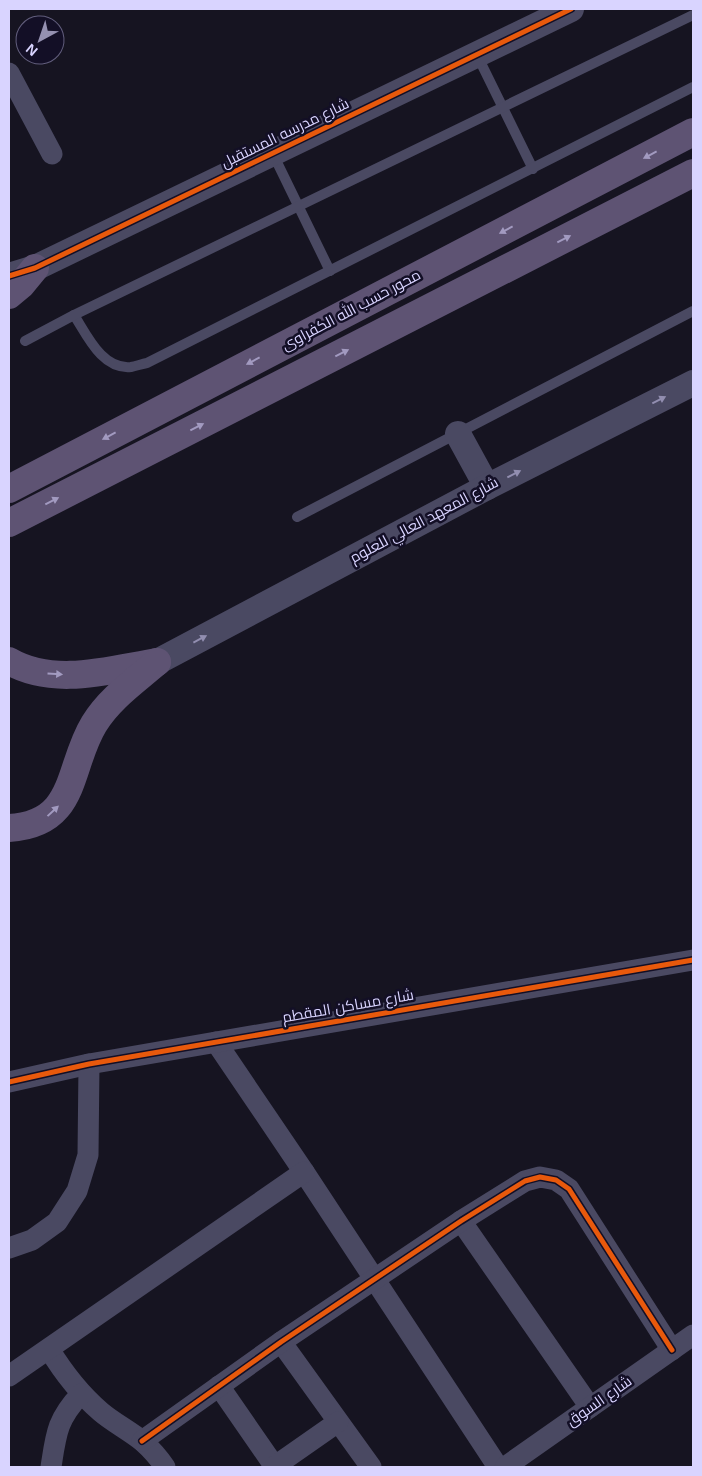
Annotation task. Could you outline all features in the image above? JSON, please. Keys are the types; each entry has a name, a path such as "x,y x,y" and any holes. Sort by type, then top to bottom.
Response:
{"main road":[{"name":"محور حسب الله الكفراوى","path":"9,489 693,132"},
{"path":"9,523 693,173"},
{"path":"9,295 21,285 35,268"},
{"path":"9,661 32,670 66,675 157,662"},
{"path":"9,828 35,823 48,816 58,806 66,794 84,744 94,723 114,700 157,662"}],"street":[{"name":"شارع مدرسه المستقبل","path":"9,276 35,268 571,9"},
{"path":"9,73 52,154"},
{"name":"شارع المعهد العالي للعلوم","path":"157,662 487,487 693,383"},
{"path":"458,434 487,487"},
{"name":"شارع مساكن المقطم","path":"9,1082 89,1064 693,960"},
{"path":"216,1042 498,1467"},
{"path":"9,1248 32,1240 56,1222 77,1191 88,1155 89,1064"},
{"path":"9,1376 304,1172"},
{"path":"142,1441 281,1342 461,1221 525,1181 540,1177 556,1180 569,1189 672,1350"},
{"path":"461,1221 590,1408"},
{"name":"شارع السوق","path":"505,1467 693,1335"},
{"path":"281,1342 370,1467"},
{"path":"49,1349 82,1394 120,1427 142,1441 166,1467"},
{"path":"219,1386 275,1467 338,1422"},
{"path":"51,1467 60,1422 69,1407 82,1394"}],"lane":[{"path":"25,341 74,315 693,15"},
{"path":"476,54 532,169"},
{"path":"74,315 95,348 106,359 118,365 130,367 146,363 693,86"},
{"path":"273,154 330,271"},
{"path":"297,517 693,311"}],"cycle path":[{"path":"9,276 35,268 571,9"},
{"path":"9,1082 89,1064 693,960"},
{"path":"142,1441 281,1342 461,1221 525,1181 540,1177 556,1180 569,1189 672,1350"}]}
